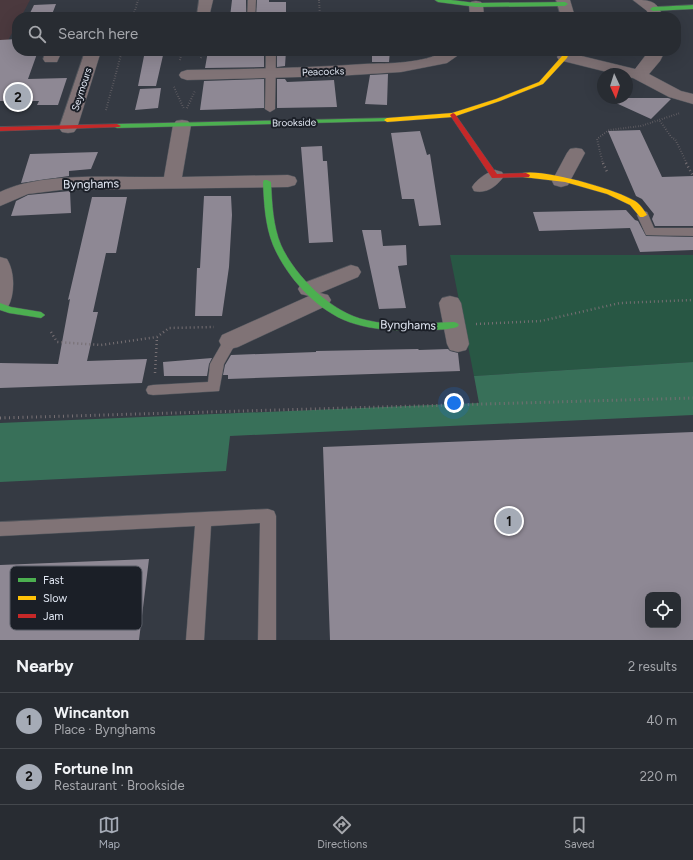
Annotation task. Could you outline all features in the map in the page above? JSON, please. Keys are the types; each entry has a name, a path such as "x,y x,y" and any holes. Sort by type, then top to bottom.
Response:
{"street":[{"path":"204,12 206,0"},
{"path":"438,0 477,11 566,7"},
{"path":"640,0 653,12"},
{"path":"660,12 693,7"},
{"name":"Seymours","path":"68,128 91,56"},
{"name":"Peacocks","path":"188,71 270,73 401,67 441,60 448,56"},
{"name":"Brookside","path":"0,130 389,120 453,115 498,100 541,82 564,56"},
{"path":"573,56 639,75 675,94 693,99"},
{"path":"639,75 655,56"},
{"path":"453,115 495,176"},
{"path":"172,182 182,125"},
{"path":"562,181 576,153"},
{"path":"481,188 495,176 540,175 605,192 634,204 643,215"},
{"name":"Bynghams","path":"3,193 27,187 60,184 288,181"},
{"name":"Bynghams","path":"267,182 268,212 277,246 294,271 315,294 350,320 389,327 456,335 450,303"},
{"path":"0,264 3,273 0,302"},
{"path":"226,334 315,294 351,272"},
{"path":"0,306 9,310 41,315"}],"lane":[{"path":"251,12 252,0"},
{"path":"270,109 271,56"},
{"path":"643,215 650,232 693,232"},
{"path":"153,390 214,387 217,364 226,334"},
{"path":"0,529 268,516 267,640"},
{"path":"194,640 203,519"}],"path":[{"path":"134,12 138,0"},
{"path":"319,0 320,12"},
{"path":"102,127 121,56"},
{"path":"182,125 195,89 184,56"},
{"path":"605,192 612,185 601,160 597,139 609,130 641,126 660,121 683,111"},
{"path":"660,121 672,138 675,139 693,174"},
{"path":"456,335 541,321 620,303 693,300"},
{"path":"41,315 58,342 79,345 101,345 157,336 169,328 226,334"},
{"path":"0,418 693,398"}],"shaded area":[{"path":"0,0 30,0 24,12 12,12 12,33 0,55"}],"green space":[{"path":"450,255 693,255 693,362 474,376"},
{"path":"693,362 693,415 230,436 226,471 0,482 0,423 479,403 474,376"}],"building":[{"path":"232,0 246,0 246,12 231,12"},
{"path":"257,0 286,2 286,12 256,12"},
{"path":"56,4 53,12 30,12 34,5"},
{"path":"12,39 12,56 36,56 28,79 67,78 58,105 37,105 39,101 0,101 0,40"},
{"path":"144,56 163,56 156,86 138,86"},
{"path":"207,56 264,56 264,67 205,68"},
{"path":"277,56 286,56 285,66 277,67"},
{"path":"372,56 390,56 389,62 372,62"},
{"path":"388,74 387,105 365,104 370,75"},
{"path":"264,79 264,108 200,110 204,81"},
{"path":"277,79 285,79 287,82 334,80 337,107 277,108"},
{"path":"161,88 158,108 135,110 140,89"},
{"path":"633,98 671,99 651,119 618,104 633,104"},
{"path":"640,130 662,177 693,176 693,226 655,226 652,219 654,214 642,199 636,196 608,131"},
{"path":"420,131 427,155 430,154 441,225 419,226 414,199 402,199 391,133"},
{"path":"322,146 323,161 327,161 333,242 309,243 301,147"},
{"path":"98,152 91,169 69,171 69,176 21,183 30,154"},
{"path":"70,191 71,213 11,216 16,201 28,195"},
{"path":"204,196 231,196 232,215 229,267 222,316 195,316 197,268 200,268"},
{"path":"92,197 127,197 116,253 106,253 93,312 98,312 87,361 147,359 142,383 0,388 0,363 58,364 70,299 68,300"},
{"path":"626,210 635,220 638,221 646,236 693,237 693,250 640,252 630,228 539,231 533,212"},
{"path":"362,230 381,230 383,246 406,245 407,265 398,266 406,308 379,309"},
{"path":"448,349 458,353 460,371 228,379 228,375 223,375 225,365 231,355 316,351"},
{"path":"212,358 209,364 207,376 164,376 163,362"},
{"path":"693,432 693,640 330,640 323,447"},
{"path":"149,559 142,616 142,566 10,566 10,630 140,630 139,640 0,640 0,565"}],"traffic: fast":[{"path":"438,0 476,5 565,4"},
{"path":"653,9 693,7"},
{"path":"117,126 387,120"},
{"path":"267,182 268,206 277,245 291,269 312,293 325,303 350,319 374,325 408,327 454,325"},
{"path":"0,306 9,310 41,315"}],"traffic: slow":[{"path":"387,120 453,115 498,100 541,83 565,56"},
{"path":"526,175 551,177 596,188 633,203 643,215"}],"traffic: jam":[{"path":"453,115 495,176 526,175"},
{"path":"0,129 117,126"}],"place":[{"name":"Fortune Inn","path":"18,97"},
{"name":"Wincanton","path":"509,521"}]}
